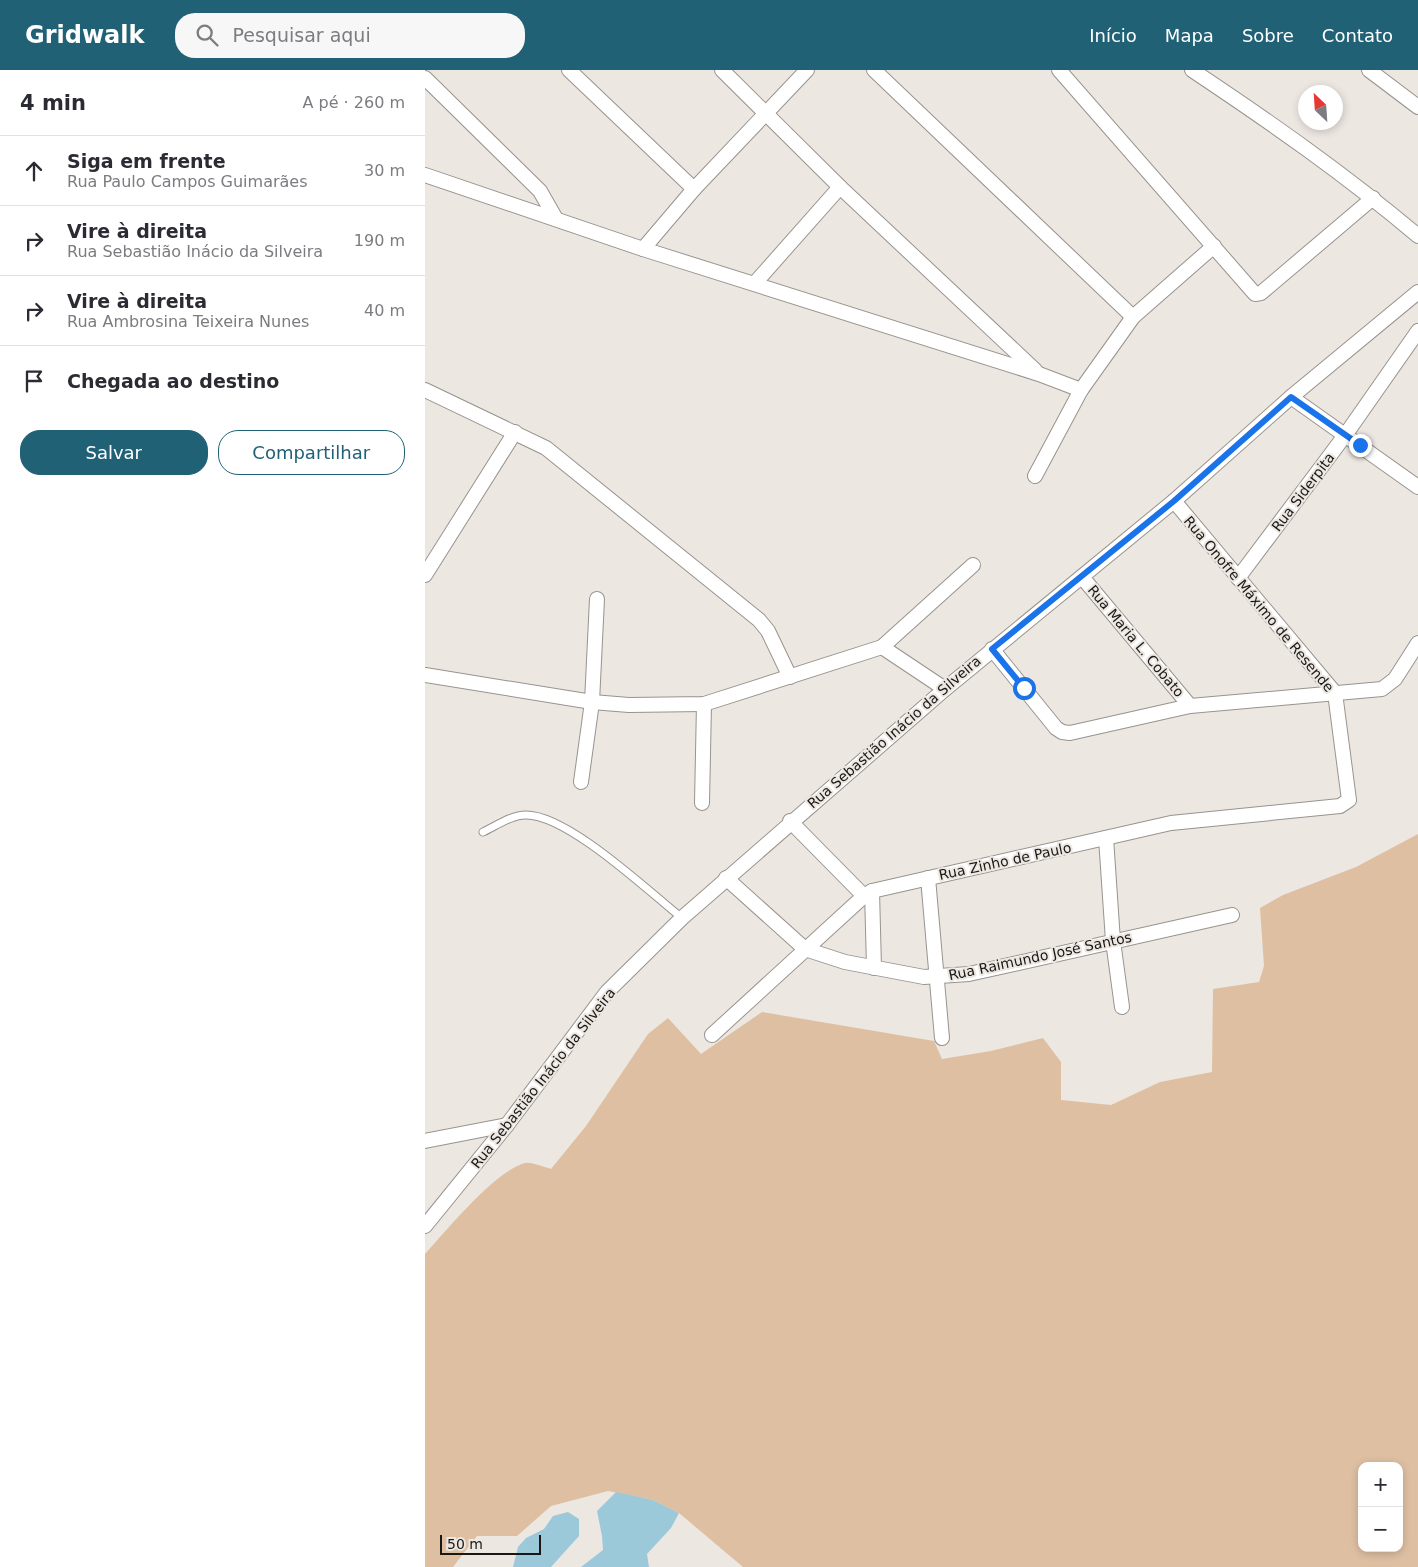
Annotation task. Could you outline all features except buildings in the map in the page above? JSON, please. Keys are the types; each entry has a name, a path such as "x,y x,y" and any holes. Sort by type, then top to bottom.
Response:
{"street":[{"path":"569,70 694,189"},
{"path":"722,70 767,112 840,187 1039,374"},
{"path":"643,249 694,189 807,70"},
{"path":"874,70 1133,317"},
{"path":"1059,70 1255,294 1261,293 1373,198"},
{"path":"1191,70 1304,147 1373,198 1418,236"},
{"path":"1369,70 1418,107"},
{"path":"425,78 541,191 556,219"},
{"path":"425,175 643,249 1039,374 1081,390"},
{"path":"755,283 840,187"},
{"path":"1035,476 1081,390 1133,317 1214,246"},
{"name":"Rua Sebastião Inácio da Silveira","path":"425,1226 507,1125 607,992 682,918 790,821 992,649 1174,501 1291,397 1418,292"},
{"name":"Rua Siderpita","path":"1238,578 1416,337"},
{"path":"425,390 515,432 563,460 759,620 768,631 790,677"},
{"path":"1291,397 1346,434 1418,487"},
{"path":"425,575 515,432"},
{"name":"Rua Onofre Máximo de Resende","path":"1174,501 1335,693 1349,800"},
{"path":"425,675 591,702 629,705 704,704 882,647 973,565"},
{"name":"Rua Maria L. Cobato","path":"1082,577 1190,706"},
{"path":"581,782 591,702 597,600"},
{"path":"992,649 1056,728 1062,732 1070,733 1190,706 1370,691 1388,686 1418,643"},
{"path":"882,647 945,689"},
{"path":"702,803 704,704"},
{"name":"Rua Zinho de Paulo","path":"711,1034 868,894 928,878 1171,823 1340,806 1349,800"},
{"path":"790,821 868,894 874,968"},
{"path":"1106,838 1113,941 1122,1007"},
{"name":"Rua Raimundo José Santos","path":"726,878 805,949 845,962 937,978 969,974 1232,916"},
{"path":"928,878 942,1038"},
{"path":"425,1141 507,1125"}],"lane":[{"path":"483,832 511,818 525,815 556,822 585,840 682,918"}],"shaded area":[{"path":"1418,834 1418,1567 743,1567 679,1513 653,1500 608,1491 551,1506 517,1536 477,1536 453,1567 425,1567 425,1254 472,1202 513,1168 528,1163 551,1169 586,1126 648,1034 668,1018 701,1054 762,1012 934,1041 942,1059 991,1051 1043,1038 1061,1062 1061,1100 1111,1105 1160,1082 1212,1072 1213,989 1259,982 1264,966 1260,908 1283,895 1356,867"}],"water":[{"path":"616,1492 653,1500 679,1513 671,1528 647,1554 649,1567 581,1567 603,1550 597,1511"},
{"path":"568,1512 579,1519 579,1536 551,1567 513,1567 518,1547 526,1538 544,1529 553,1516"}],"route":[{"path":"1024,688 992,649 1174,501 1291,397 1360,445"}]}
